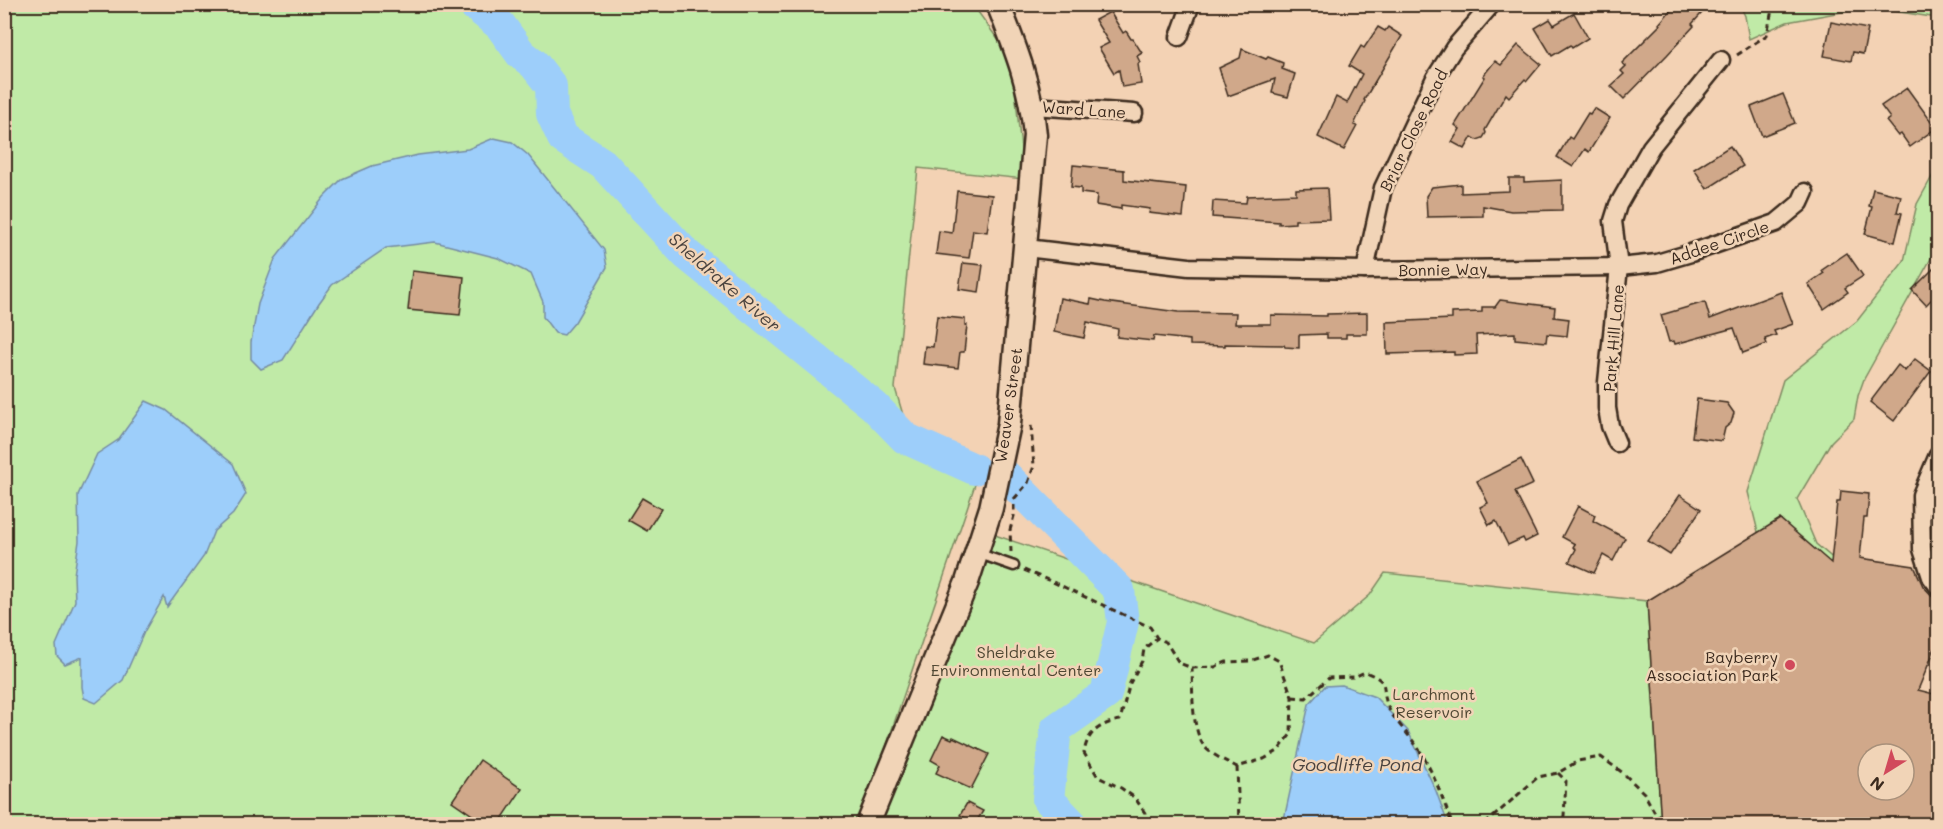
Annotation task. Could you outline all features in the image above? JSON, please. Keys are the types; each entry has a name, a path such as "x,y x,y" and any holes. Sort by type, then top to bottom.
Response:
{"main road":[{"name":"Weaver Street","path":"871,823 967,582 991,508 1009,424 1035,135 1033,106 1004,9"}],"street":[{"path":"1179,37 1191,4"},
{"name":"Briar Close Road","path":"1365,270 1383,188 1430,88 1454,48 1492,4"},
{"path":"1619,267 1612,221 1618,205 1651,147 1727,58"},
{"name":"Ward Lane","path":"1033,106 1134,112"},
{"name":"Addee Circle","path":"1619,267 1658,263 1776,223 1800,203 1805,192"},
{"name":"Bonnie Way","path":"1026,248 1189,267 1365,270 1619,267"},
{"name":"Park Hill Lane","path":"1617,443 1610,426 1607,381 1619,267"},
{"path":"1938,455 1921,495 1922,549 1931,578 1938,586"}],"lane":[{"path":"976,553 1014,566"}],"path":[{"path":"1727,58 1767,35 1773,4"},
{"path":"1028,483 1014,499 1014,516 1010,530 1011,559 1014,566 1150,627 1157,638 1166,642 1179,663 1192,668 1215,667 1226,662 1250,661 1268,655 1279,661 1292,698 1291,734 1278,751 1264,759 1237,767 1218,757 1202,744 1194,716 1192,668"},
{"path":"1145,825 1145,813 1135,798 1098,777 1084,753 1086,742 1102,723 1120,720 1130,683 1142,661 1144,649 1157,638"},
{"path":"1292,698 1306,699 1329,678 1354,677 1365,672 1377,677 1386,688 1388,707 1419,750 1444,800 1452,825"},
{"path":"1485,825 1538,777 1558,773 1578,761 1601,758 1623,773 1644,793 1654,811 1668,825"},
{"path":"1237,767 1239,825"},
{"path":"1558,773 1566,781 1564,816 1559,825"}],"green space":[{"path":"5,5 973,5 1012,59 1024,179 918,168 895,388 906,425 984,458 860,824 5,824"},
{"path":"1740,5 1938,5 1938,18 1869,7 1787,22 1749,39 1745,16"},
{"path":"1938,166 1938,246 1864,379 1854,419 1831,442 1797,499 1816,544 1842,566 1768,572 1748,492 1783,380 1857,321 1904,261 1917,204"},
{"name":"Larchmont Reservoir","path":"989,533 1314,643 1370,595 1385,573 1647,601 1661,824 879,824"}],"water":[{"path":"494,138 512,142 528,155 604,250 607,267 575,322 564,335 555,333 543,317 543,302 531,274 498,258 435,242 386,248 332,285 283,360 261,369 251,359 251,342 258,304 275,259 324,197 342,179 372,166 418,155 468,149"},
{"path":"146,401 166,410 233,464 246,494 233,514 214,531 204,556 167,607 164,597 144,632 123,680 96,703 84,698 82,657 65,664 57,656 56,645 75,601 74,575 79,541 78,495 97,454 118,440"},
{"name":"Goodliffe Pond","path":"1342,685 1375,697 1408,731 1436,791 1448,824 1283,824 1309,704 1325,686"}],"building":[{"path":"1676,4 1710,4 1692,24 1694,26 1624,99 1611,86 1624,74 1621,71 1626,66 1622,63 1660,25"},
{"path":"1110,12 1123,33 1126,31 1142,53 1137,56 1140,62 1138,64 1141,84 1122,87 1119,70 1114,73 1099,48 1109,43 1095,20"},
{"path":"1574,13 1588,38 1552,56 1535,28 1550,19 1554,25"},
{"path":"1831,22 1868,29 1863,54 1853,52 1851,61 1824,56"},
{"path":"1378,27 1385,31 1388,27 1402,36 1364,100 1354,125 1357,126 1344,150 1318,137 1336,97 1347,103 1362,74 1349,66 1361,46 1364,48"},
{"path":"1518,45 1541,64 1509,97 1506,94 1485,130 1483,138 1477,140 1472,137 1465,149 1452,142 1460,129 1455,125 1485,77 1483,76 1495,61 1501,65"},
{"path":"1242,49 1283,63 1282,69 1295,74 1288,97 1272,93 1275,79 1228,96 1219,68 1240,58"},
{"path":"1907,88 1936,128 1910,147 1901,134 1898,136 1886,121 1890,118 1881,106"},
{"path":"1783,94 1795,123 1762,136 1751,107"},
{"path":"1594,108 1610,118 1589,152 1585,149 1573,167 1557,157 1569,137 1572,139 1588,113 1590,114"},
{"path":"1730,146 1743,166 1707,189 1694,169"},
{"path":"1073,165 1124,170 1124,180 1186,187 1183,217 1149,213 1150,209 1121,205 1121,209 1096,205 1097,195 1081,193 1081,188 1071,187"},
{"path":"1509,178 1524,178 1524,182 1562,180 1562,210 1511,211 1483,206 1483,216 1427,217 1426,196 1432,187 1461,184 1461,193 1509,191"},
{"path":"1327,188 1329,219 1295,220 1295,223 1279,224 1279,222 1212,217 1213,201 1246,203 1247,196 1296,194 1296,189"},
{"path":"1873,189 1901,196 1897,212 1902,213 1895,242 1865,234 1872,207 1869,206"},
{"path":"957,191 992,195 987,232 973,230 969,258 936,254 939,231 952,233"},
{"path":"1847,253 1863,276 1845,288 1848,292 1824,309 1808,284 1824,273 1822,270"},
{"path":"963,263 983,265 979,292 959,289"},
{"path":"1938,264 1938,293 1926,305 1912,290"},
{"path":"412,271 464,277 460,315 408,310"},
{"path":"1781,292 1793,324 1774,331 1776,335 1765,339 1767,344 1743,353 1734,328 1675,344 1674,341 1669,342 1661,315 1705,302 1710,319"},
{"path":"1060,298 1090,304 1091,299 1178,312 1236,313 1235,324 1271,324 1271,315 1327,316 1327,314 1367,313 1367,334 1346,334 1346,338 1327,338 1327,334 1299,335 1299,348 1284,345 1190,345 1190,340 1154,336 1153,341 1117,337 1118,329 1087,322 1084,338 1054,332"},
{"path":"1500,300 1555,307 1554,317 1569,319 1567,336 1547,334 1546,342 1515,339 1515,333 1476,335 1477,354 1454,355 1454,352 1387,354 1386,322 1452,319 1452,313 1482,312 1482,307 1495,307"},
{"path":"937,316 965,319 965,325 967,325 964,352 960,352 958,368 923,364 925,346 933,347"},
{"path":"1915,359 1931,371 1894,421 1870,402 1898,365 1905,371"},
{"path":"1697,399 1727,403 1734,413 1731,423 1725,428 1722,441 1692,437"},
{"path":"1521,459 1533,484 1515,492 1537,536 1525,542 1523,538 1508,545 1496,521 1489,525 1480,507 1488,503 1477,481"},
{"name":"Bayberry Association Park","path":"1841,491 1869,494 1860,558 1914,566 1923,586 1938,602 1938,641 1918,690 1938,695 1938,825 1661,825 1647,601 1780,519 1831,563 1837,502 1840,502"},
{"path":"1680,495 1701,509 1670,555 1648,541"},
{"path":"642,498 661,509 647,531 628,520"},
{"path":"1578,506 1595,515 1593,521 1625,538 1613,561 1603,555 1594,573 1569,562 1576,549 1573,547 1575,544 1562,537"},
{"path":"943,735 952,739 953,737 989,754 971,789 936,773 940,765 931,760"},
{"path":"480,760 522,789 498,825 487,825 452,801"},
{"path":"967,803 983,811 975,824 960,815"}],"waterway":[{"name":"Sheldrake River","path":"473,4 500,25 521,54 534,64 551,86 552,114 563,138 603,164 686,254 874,406 905,438 974,469"},
{"name":"Sheldrake River","path":"1007,477 1119,590 1123,622 1106,694 1056,729 1048,799 1072,824"}],"place":[{"name":"Bayberry Association Park","path":"1790,665"}],"park label":[{"name":"Sheldrake Environmental Center","path":"1016,660"}]}
